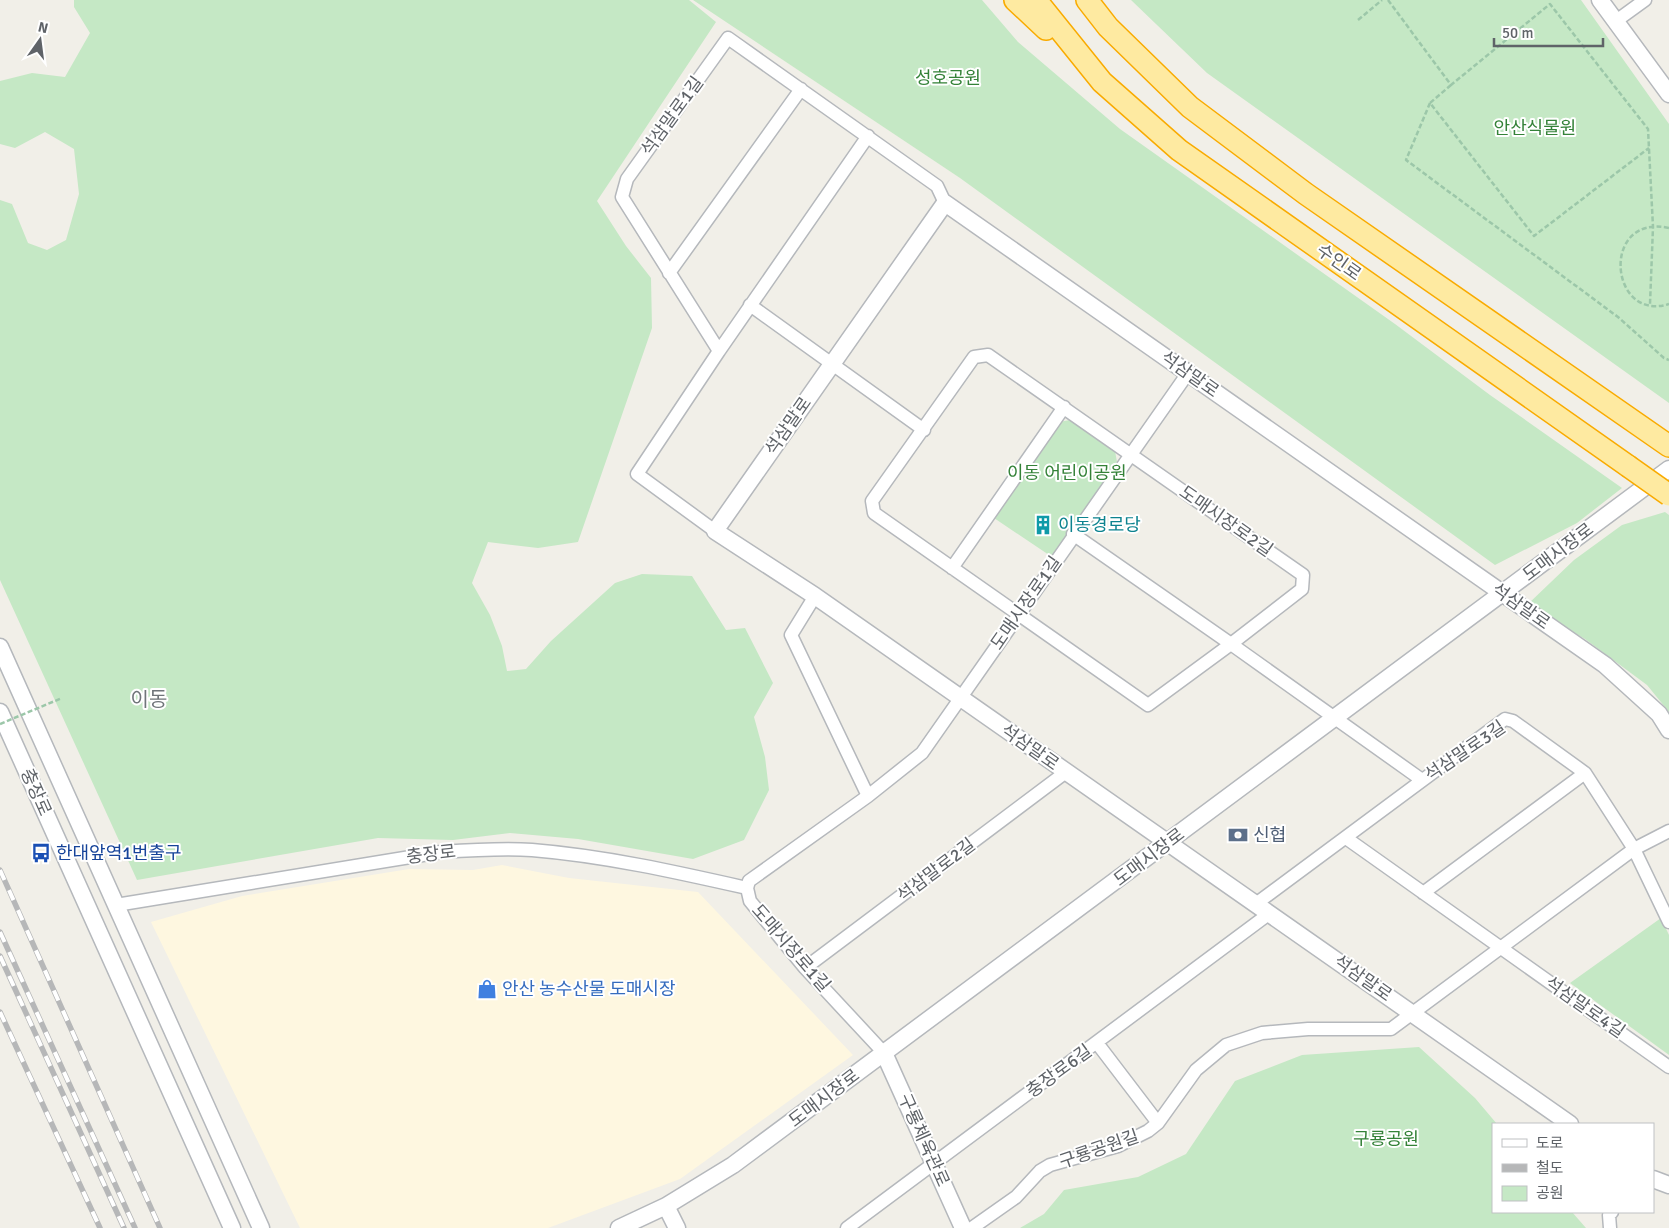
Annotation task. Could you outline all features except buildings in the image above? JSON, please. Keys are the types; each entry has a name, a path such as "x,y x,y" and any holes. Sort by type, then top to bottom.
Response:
{"highway":[{"path":"1015,0 1102,82"},
{"name":"수인로","path":"1036,0 1102,82 1178,150 1669,495"},
{"path":"1087,0 1108,27 1190,107 1306,194 1662,440"}],"street":[{"path":"1600,0 1669,94"},
{"path":"1616,21 1645,0"},
{"name":"석삼말로1길","path":"719,351 622,197 627,179 728,38 937,186 945,204"},
{"path":"669,273 801,89"},
{"path":"715,531 637,474 750,305 868,136"},
{"name":"석삼말로","path":"1569,1123 1264,908 815,596 715,531 945,204 1605,665 1659,714 1669,730"},
{"path":"750,305 924,430"},
{"name":"도매시장로2길","path":"988,355 1303,575 1302,590 1148,705 874,513 872,501 924,430 974,357 988,355"},
{"name":"도매시장로1길","path":"884,1053 805,968 750,901 747,888 749,881 868,796 922,754 1073,534 1188,373"},
{"path":"952,568 1064,408"},
{"name":"도매시장로","path":"619,1228 666,1206 733,1166 1669,469"},
{"path":"1073,534 1422,780"},
{"path":"815,596 791,635 868,796"},
{"name":"충장로","path":"0,647 260,1228"},
{"name":"충장로","path":"0,712 232,1228"},
{"name":"석삼말로3길","path":"1264,908 1346,838 1505,719 1513,721 1586,773 1634,849 1669,922"},
{"name":"석삼말로2길","path":"805,968 1066,772"},
{"path":"1423,893 1586,773"},
{"path":"1500,947 1634,849 1669,831"},
{"name":"석삼말로4길","path":"1346,838 1669,1066"},
{"name":"충장로","path":"116,905 440,852 487,849 532,850 609,860 677,872 747,888"},
{"name":"충장로6길","path":"849,1227 1097,1043 1264,908"},
{"name":"구룡공원길","path":"972,1228 1016,1197 1040,1171 1050,1165 1118,1146 1148,1131 1158,1123 1196,1070 1226,1045 1262,1033 1308,1029 1391,1029 1500,947"},
{"path":"1097,1043 1158,1123"},
{"name":"구룡체육관로","path":"884,1053 963,1228"},
{"path":"1654,1179 1669,1185"},
{"path":"666,1206 677,1228"},
{"path":"1610,1228 1609,1215 1611,1213"}],"path":[{"path":"1358,20 1382,0"},
{"path":"1388,0 1451,85"},
{"path":"1650,304 1653,227 1648,129 1550,4 1430,103 1406,160 1618,317 1664,358 1669,360"},
{"path":"1430,103 1534,236 1649,148"},
{"path":"1669,228 1653,227 1633,236 1625,245 1620,256 1619,269 1622,281 1628,291 1638,300 1650,304 1669,304"},
{"path":"0,724 62,698"}],"shaded area":[{"name":"안산 농수산물 도매시장","path":"502,865 569,878 698,892 853,1055 680,1179 548,1228 300,1228 151,922 242,896 409,869 473,870"}],"green space":[{"path":"74,0 689,0 716,22 597,201 626,246 651,278 652,328 578,542 538,548 488,542 472,583 490,615 502,646 507,671 526,669 551,641 615,583 642,574 692,576 726,630 745,628 773,683 754,717 765,757 769,790 744,840 693,859 578,839 510,833 453,840 378,838 137,880 0,580 0,200 12,204 28,243 47,250 66,240 79,194 74,149 45,132 15,148 0,144 0,81 32,73 65,77 90,33 74,7"},
{"name":"성호공원","path":"693,0 982,0 1018,42 1120,129 1622,488 1577,523 1495,565 960,178"},
{"name":"안산식물원","path":"1131,0 1581,0 1669,124 1669,403 1207,73"},
{"name":"이동 어린이공원","path":"1070,420 1115,451 1117,462 1052,557 994,518 1059,422"},
{"path":"1665,512 1669,515 1669,712 1647,685 1585,639 1527,605 1574,560 1622,525"},
{"path":"1661,918 1669,935 1669,1055 1570,983"},
{"name":"구룡공원","path":"1419,1047 1475,1098 1496,1123 1492,1123 1492,1213 1573,1213 1586,1228 1020,1228 1044,1214 1064,1190 1138,1177 1186,1154 1235,1081 1302,1055"}],"railway":[{"path":"0,870 160,1228"},
{"path":"0,932 135,1228"},
{"path":"0,956 124,1228"},
{"path":"0,1012 100,1228"}],"place":[{"name":"이동경로당","path":"1043,525"},
{"name":"신협","path":"1238,835"},
{"name":"한대앞역1번출구","path":"41,853"},
{"name":"안산 농수산물 도매시장","path":"487,989"}],"district":[{"name":"이동","path":"149,699"}]}
